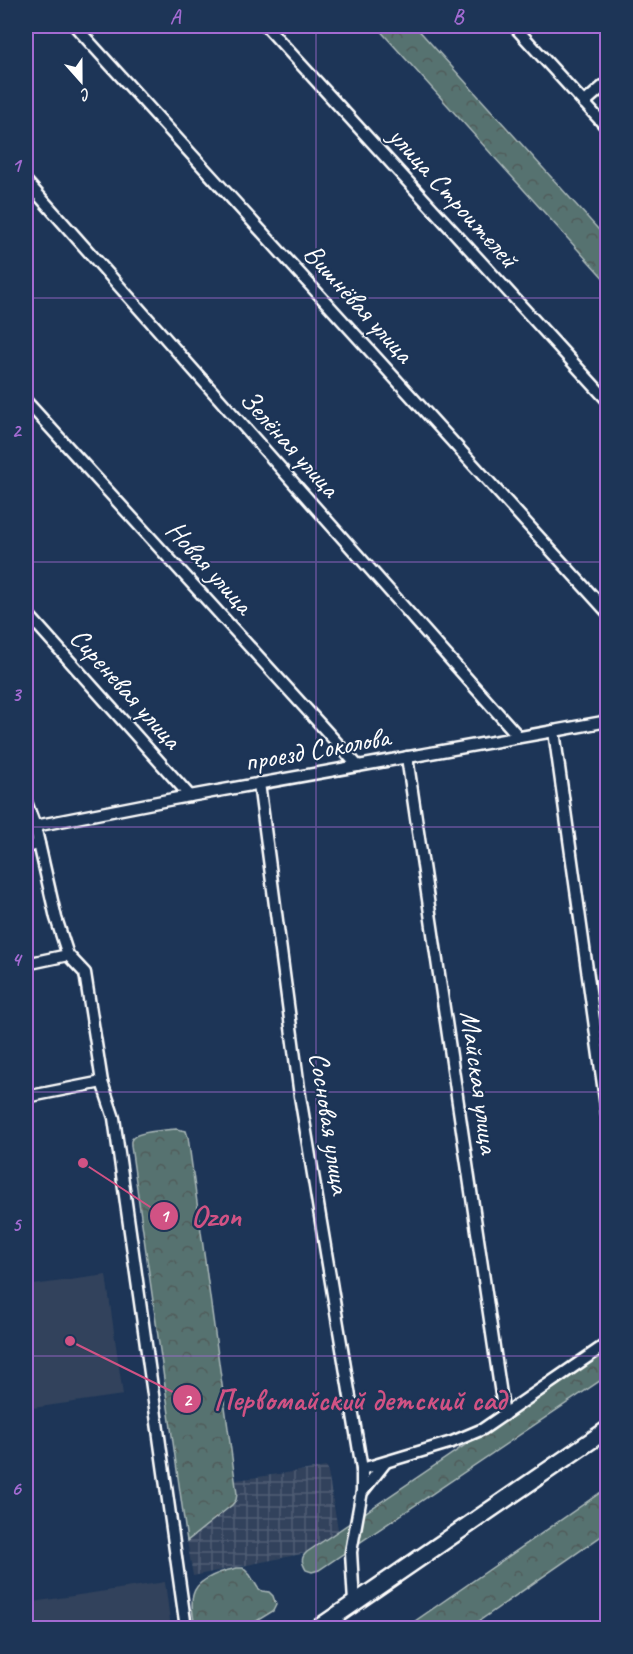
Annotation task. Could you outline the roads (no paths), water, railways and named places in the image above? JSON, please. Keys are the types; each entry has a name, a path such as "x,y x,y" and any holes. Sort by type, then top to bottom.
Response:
{"street":[{"name":"Вишнёвая улица","path":"75,26 608,613"},
{"name":"улица Строителей","path":"266,26 608,401"},
{"path":"514,26 608,129"},
{"path":"584,103 608,82"},
{"name":"Зелёная улица","path":"26,182 519,737"},
{"name":"Новая улица","path":"26,401 358,766"},
{"name":"Сиреневая улица","path":"26,612 190,796"},
{"name":"проезд Соколова","path":"35,826 259,783 608,721"},
{"path":"554,731 608,1121"},
{"name":"Майская улица","path":"407,757 504,1415"},
{"name":"Сосновая улица","path":"259,783 300,1096 362,1469 362,1491 351,1552 354,1603"},
{"path":"26,802 35,826 56,918 68,955 85,973 102,1082 114,1118 186,1629"},
{"path":"26,847 39,844"},
{"path":"26,964 68,955"},
{"path":"26,1097 102,1082"},
{"path":"362,1469 468,1436 483,1429 608,1342"},
{"path":"318,1629 608,1429"},
{"path":"362,1491 385,1462"}],"place":[{"name":"Ozon","path":"83,1163"},
{"name":"Первомайский детский сад","path":"70,1341"}]}
